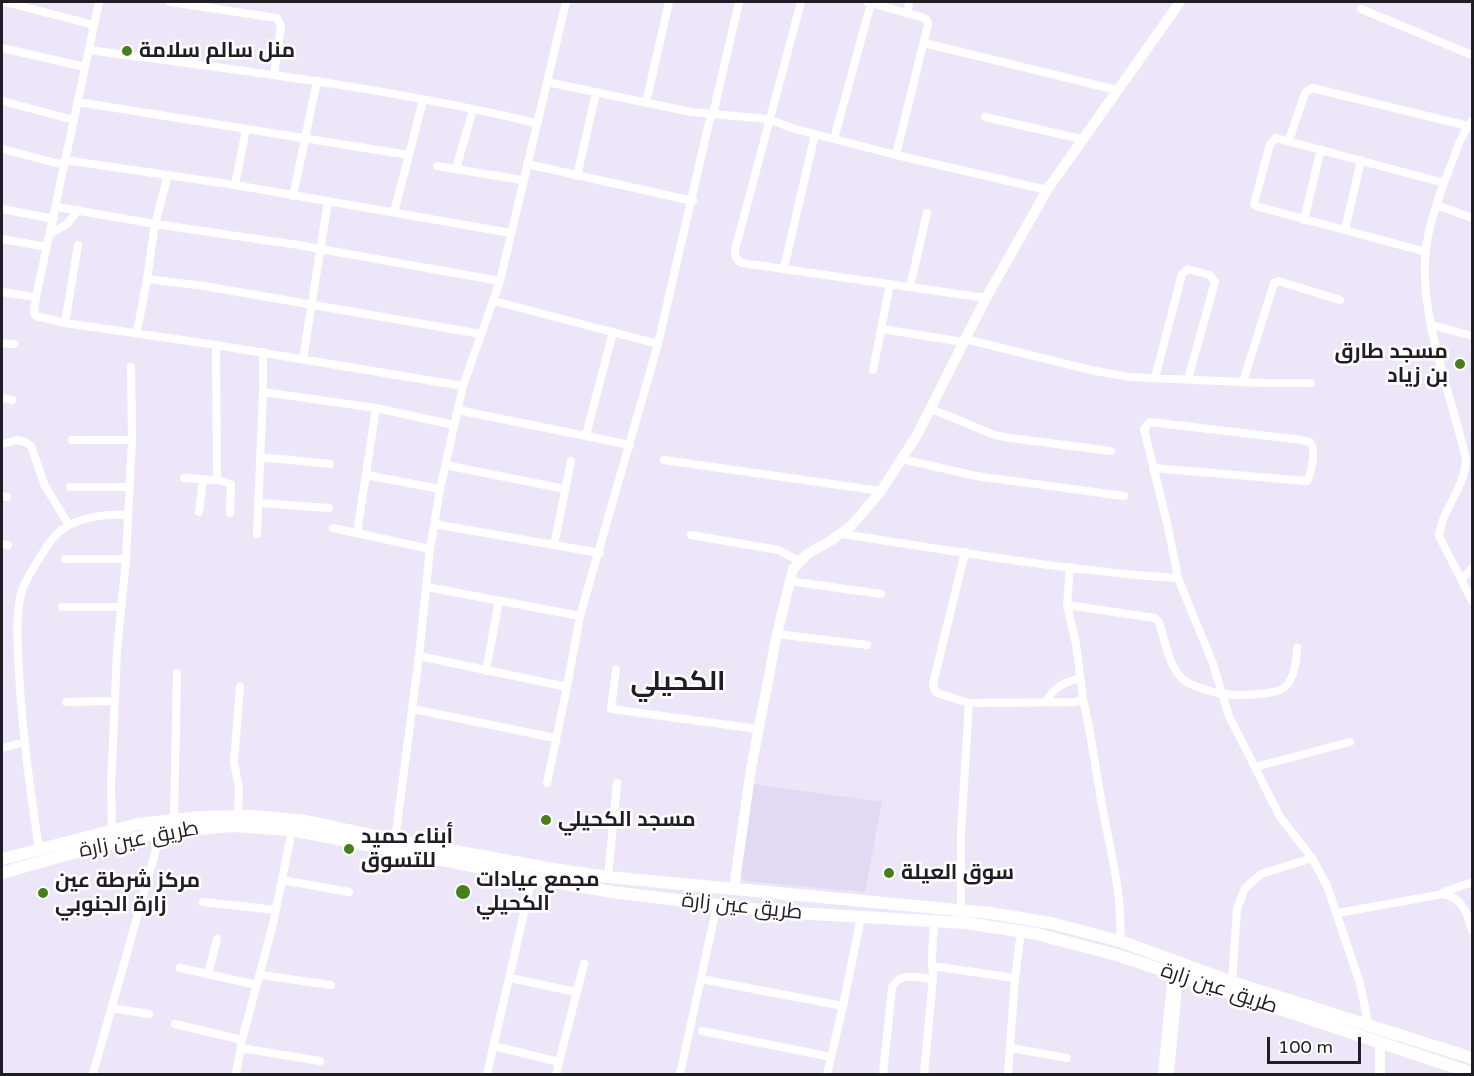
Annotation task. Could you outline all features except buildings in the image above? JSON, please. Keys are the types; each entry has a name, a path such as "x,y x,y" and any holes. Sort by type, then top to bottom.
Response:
{"main road":[{"name":"طريق عين زارة","path":"2,859 112,829 174,820 238,816 286,818 395,840 608,877 961,910 1041,921 1120,941 1232,982 1473,1058"},
{"name":"طريق عين زارة","path":"2,873 83,850 161,832 233,826 292,830 532,878 680,901 777,912 934,921 1021,931 1095,948 1473,1073"},
{"path":"680,901 681,883"},
{"path":"777,912 780,892"}],"street":[{"path":"5,2 94,26"},
{"path":"99,2 36,297 34,313 36,316 65,323 137,332 463,386"},
{"path":"171,2 278,18 281,26 274,75"},
{"path":"395,840 419,657 430,549 440,489 463,386 500,280 566,2"},
{"path":"646,103 669,2"},
{"path":"547,783 580,616 600,553 658,344 739,2"},
{"path":"801,2 768,119 735,256 742,263 986,298"},
{"path":"834,139 869,2 927,20 928,24 896,155"},
{"path":"908,14 909,2"},
{"path":"734,888 750,769 777,634 793,569 799,561 842,534 868,509 881,491 931,409 986,298 1047,190 1180,2"},
{"path":"1361,9 1473,55"},
{"path":"924,43 1117,90"},
{"path":"2,48 85,67"},
{"path":"89,50 317,81 473,109 536,123"},
{"path":"293,196 317,81"},
{"path":"547,82 646,103 712,114 768,119 896,155 1047,190"},
{"path":"1289,140 1305,93 1312,88 1470,124 1444,183 1426,252 1428,301 1432,325 1466,460 1463,478 1442,523 1439,536 1473,601"},
{"path":"577,176 596,93"},
{"path":"394,212 423,100"},
{"path":"2,101 74,120"},
{"path":"78,102 409,155"},
{"path":"456,169 473,109"},
{"path":"985,117 1081,139"},
{"path":"235,185 246,129"},
{"path":"783,268 815,134"},
{"path":"1426,252 1254,204 1270,144 1276,138 1444,183"},
{"path":"2,149 64,163 235,185 511,233"},
{"path":"1305,220 1321,149"},
{"path":"1345,230 1361,160"},
{"path":"527,164 693,201"},
{"path":"437,166 522,180"},
{"path":"137,332 155,224 168,175"},
{"path":"303,359 328,201"},
{"path":"1437,205 1473,218"},
{"path":"57,207 500,280"},
{"path":"2,209 54,219"},
{"path":"50,234 67,224 78,210"},
{"path":"910,287 927,213"},
{"path":"2,239 47,247"},
{"path":"65,323 78,245"},
{"path":"1155,378 1182,274 1188,269 1210,274 1215,282 1188,379"},
{"path":"147,279 204,286 481,334"},
{"path":"1243,382 1274,283 1278,281 1340,300"},
{"path":"873,370 890,284"},
{"path":"2,292 36,297"},
{"path":"494,301 658,344"},
{"path":"1432,325 1473,336"},
{"path":"882,329 964,341 1113,374 1155,378 1311,383"},
{"path":"586,435 613,332"},
{"path":"2,343 14,344"},
{"path":"216,345 217,480"},
{"path":"257,534 263,352"},
{"path":"112,829 111,787 117,651 126,560 132,440 131,367"},
{"path":"263,392 376,408 454,425"},
{"path":"2,398 12,400"},
{"path":"357,533 376,408"},
{"path":"931,409 995,435 1111,451"},
{"path":"458,410 630,445"},
{"path":"1153,468 1307,481 1312,463 1312,445 1302,440 1150,423 1144,429 1178,578 1213,664 1229,716 1280,817 1312,858 1327,886 1360,983 1370,1027"},
{"path":"2,444 17,440 31,447 45,486 69,525"},
{"path":"72,440 132,440"},
{"path":"260,457 330,464"},
{"path":"902,459 976,476 1124,496"},
{"path":"664,460 881,491"},
{"path":"554,545 571,461"},
{"path":"446,465 565,489"},
{"path":"366,475 440,489"},
{"path":"184,478 217,480 231,484 230,513"},
{"path":"199,512 203,479"},
{"path":"70,487 130,487"},
{"path":"259,503 329,508"},
{"path":"39,849 21,711 18,611 27,579 54,537 69,525 99,516 128,515"},
{"path":"434,524 600,553"},
{"path":"333,528 430,549"},
{"path":"842,534 1070,567 1178,578"},
{"path":"691,535 778,550 799,561"},
{"path":"964,552 933,684 937,693 969,703 1075,702 1083,699"},
{"path":"65,559 126,560"},
{"path":"1070,567 1067,604 1076,644 1083,699 1118,890 1121,920 1120,941"},
{"path":"1462,580 1473,568"},
{"path":"789,581 881,594"},
{"path":"427,587 580,616"},
{"path":"486,671 499,601"},
{"path":"1067,604 1155,618 1160,622 1175,670 1185,682 1222,694 1243,695 1278,691 1285,687 1296,665 1297,648"},
{"path":"62,607 122,607"},
{"path":"777,634 867,645"},
{"path":"419,657 567,687"},
{"path":"616,670 611,709 758,729"},
{"path":"174,820 177,673"},
{"path":"1046,702 1050,694 1065,682 1080,678"},
{"path":"238,816 239,789 234,762 240,687"},
{"path":"66,702 115,701"},
{"path":"961,910 961,832 969,703"},
{"path":"412,709 555,738"},
{"path":"1255,767 1350,742"},
{"path":"2,748 17,744"},
{"path":"608,877 617,783"},
{"path":"236,1074 276,910 292,830"},
{"path":"93,1074 161,832"},
{"path":"1232,982 1237,909 1245,888 1261,874 1312,858"},
{"path":"488,1074 532,878"},
{"path":"282,880 349,892"},
{"path":"1338,913 1438,894 1473,882"},
{"path":"1438,894 1452,897 1460,902 1466,910 1473,930"},
{"path":"203,902 276,910"},
{"path":"682,1074 717,905"},
{"path":"827,1074 861,917"},
{"path":"924,1074 933,980 934,921"},
{"path":"1008,1074 1021,931"},
{"path":"208,974 217,939"},
{"path":"556,1074 584,964"},
{"path":"932,966 1015,978"},
{"path":"180,969 257,985"},
{"path":"260,975 331,985"},
{"path":"1162,1074 1176,975"},
{"path":"1170,1074 1176,975"},
{"path":"883,1074 894,983 904,977 933,980"},
{"path":"510,978 576,992"},
{"path":"701,979 843,1006"},
{"path":"111,1008 149,1014"},
{"path":"176,1024 242,1044 320,1061"},
{"path":"702,1030 831,1057"},
{"path":"1380,1042 1380,1074"},
{"path":"494,1046 559,1062"},
{"path":"1011,1048 1066,1058"}],"shaded area":[{"path":"753,784 882,802 865,892 744,881 740,874"}],"place":[{"name":"منل سالم سلامة","path":"127,51"},
{"name":"مسجد طارق بن زياد","path":"1460,364"},
{"name":"مسجد الكحيلي","path":"546,820"},
{"name":"أبناء حميد للتسوق","path":"349,849"},
{"name":"سوق العيلة","path":"889,873"},
{"name":"مجمع عيادات الكحيلي","path":"463,892"},
{"name":"مركز شرطة عين زارة الجنوبي","path":"43,893"}],"district":[{"name":"الكحيلي","path":"678,683"}]}
